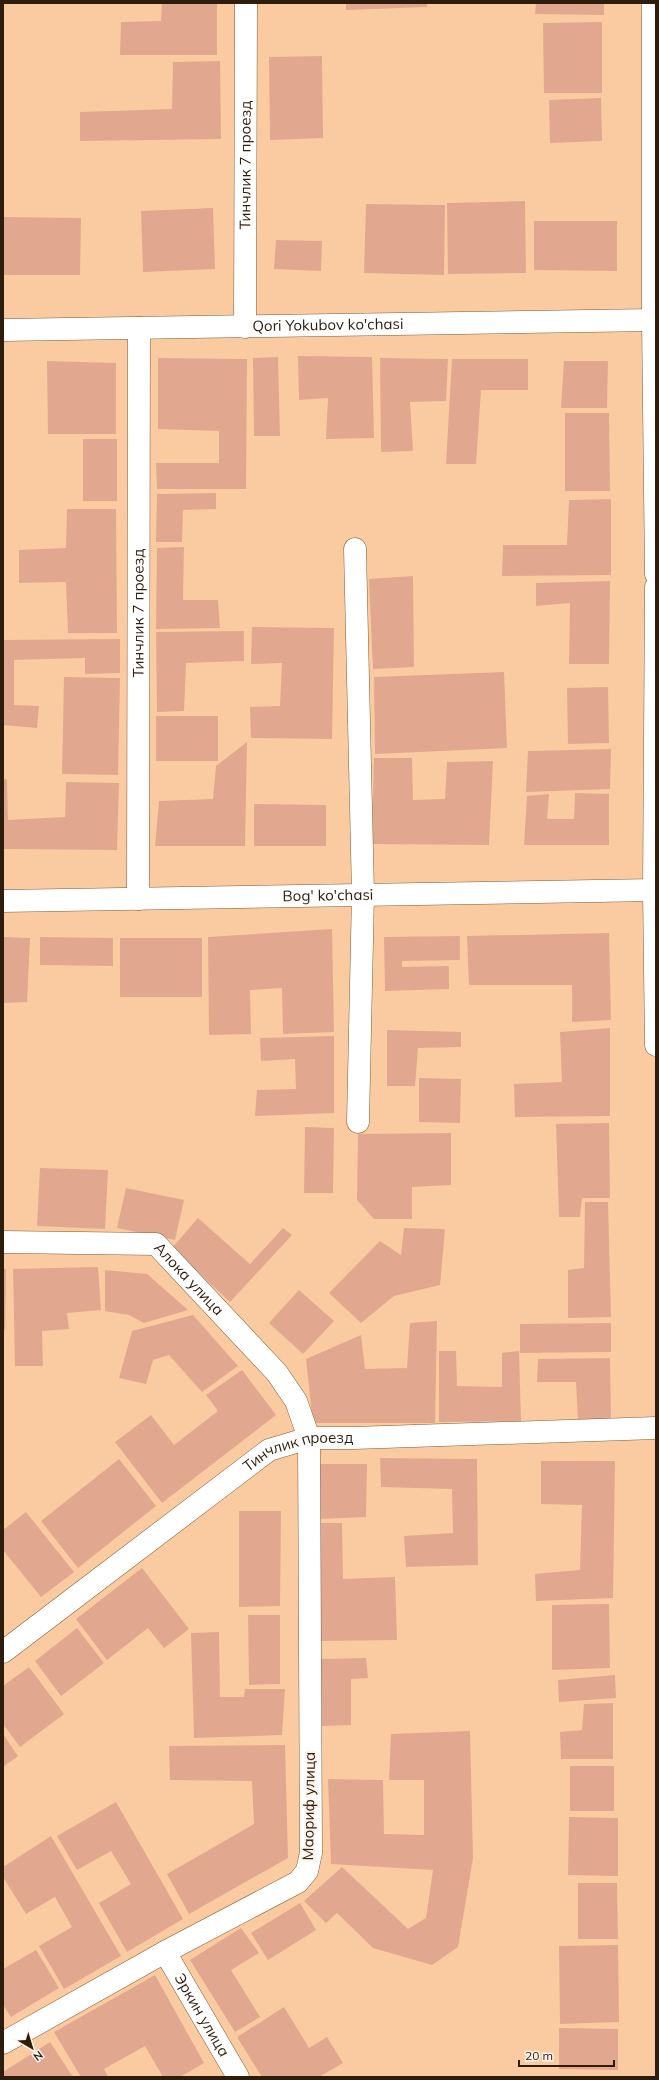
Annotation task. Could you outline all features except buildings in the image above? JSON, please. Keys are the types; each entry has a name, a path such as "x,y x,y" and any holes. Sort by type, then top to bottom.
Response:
{"street":[{"name":"Тинчлик 7 проезд","path":"245,326 246,3"},
{"path":"653,3 652,320 656,574"},
{"name":"Qori Yokubov ko'chasi","path":"3,330 652,320"},
{"name":"Тинчлик 7 проезд","path":"138,899 139,328"},
{"path":"355,549 363,894 358,1122"},
{"path":"656,587 654,890 656,1045"},
{"name":"Bog' ko'chasi","path":"3,901 654,890"},
{"name":"Алока улица","path":"3,1242 156,1244 277,1373 296,1401 309,1438"},
{"name":"Тинчлик проезд","path":"3,1652 269,1450 309,1438 354,1438 656,1428"},
{"name":"Маориф улица","path":"3,2043 165,1952 298,1882 307,1871 311,1853 309,1438"},
{"name":"Эркин улица","path":"165,1952 238,2077"}]}
